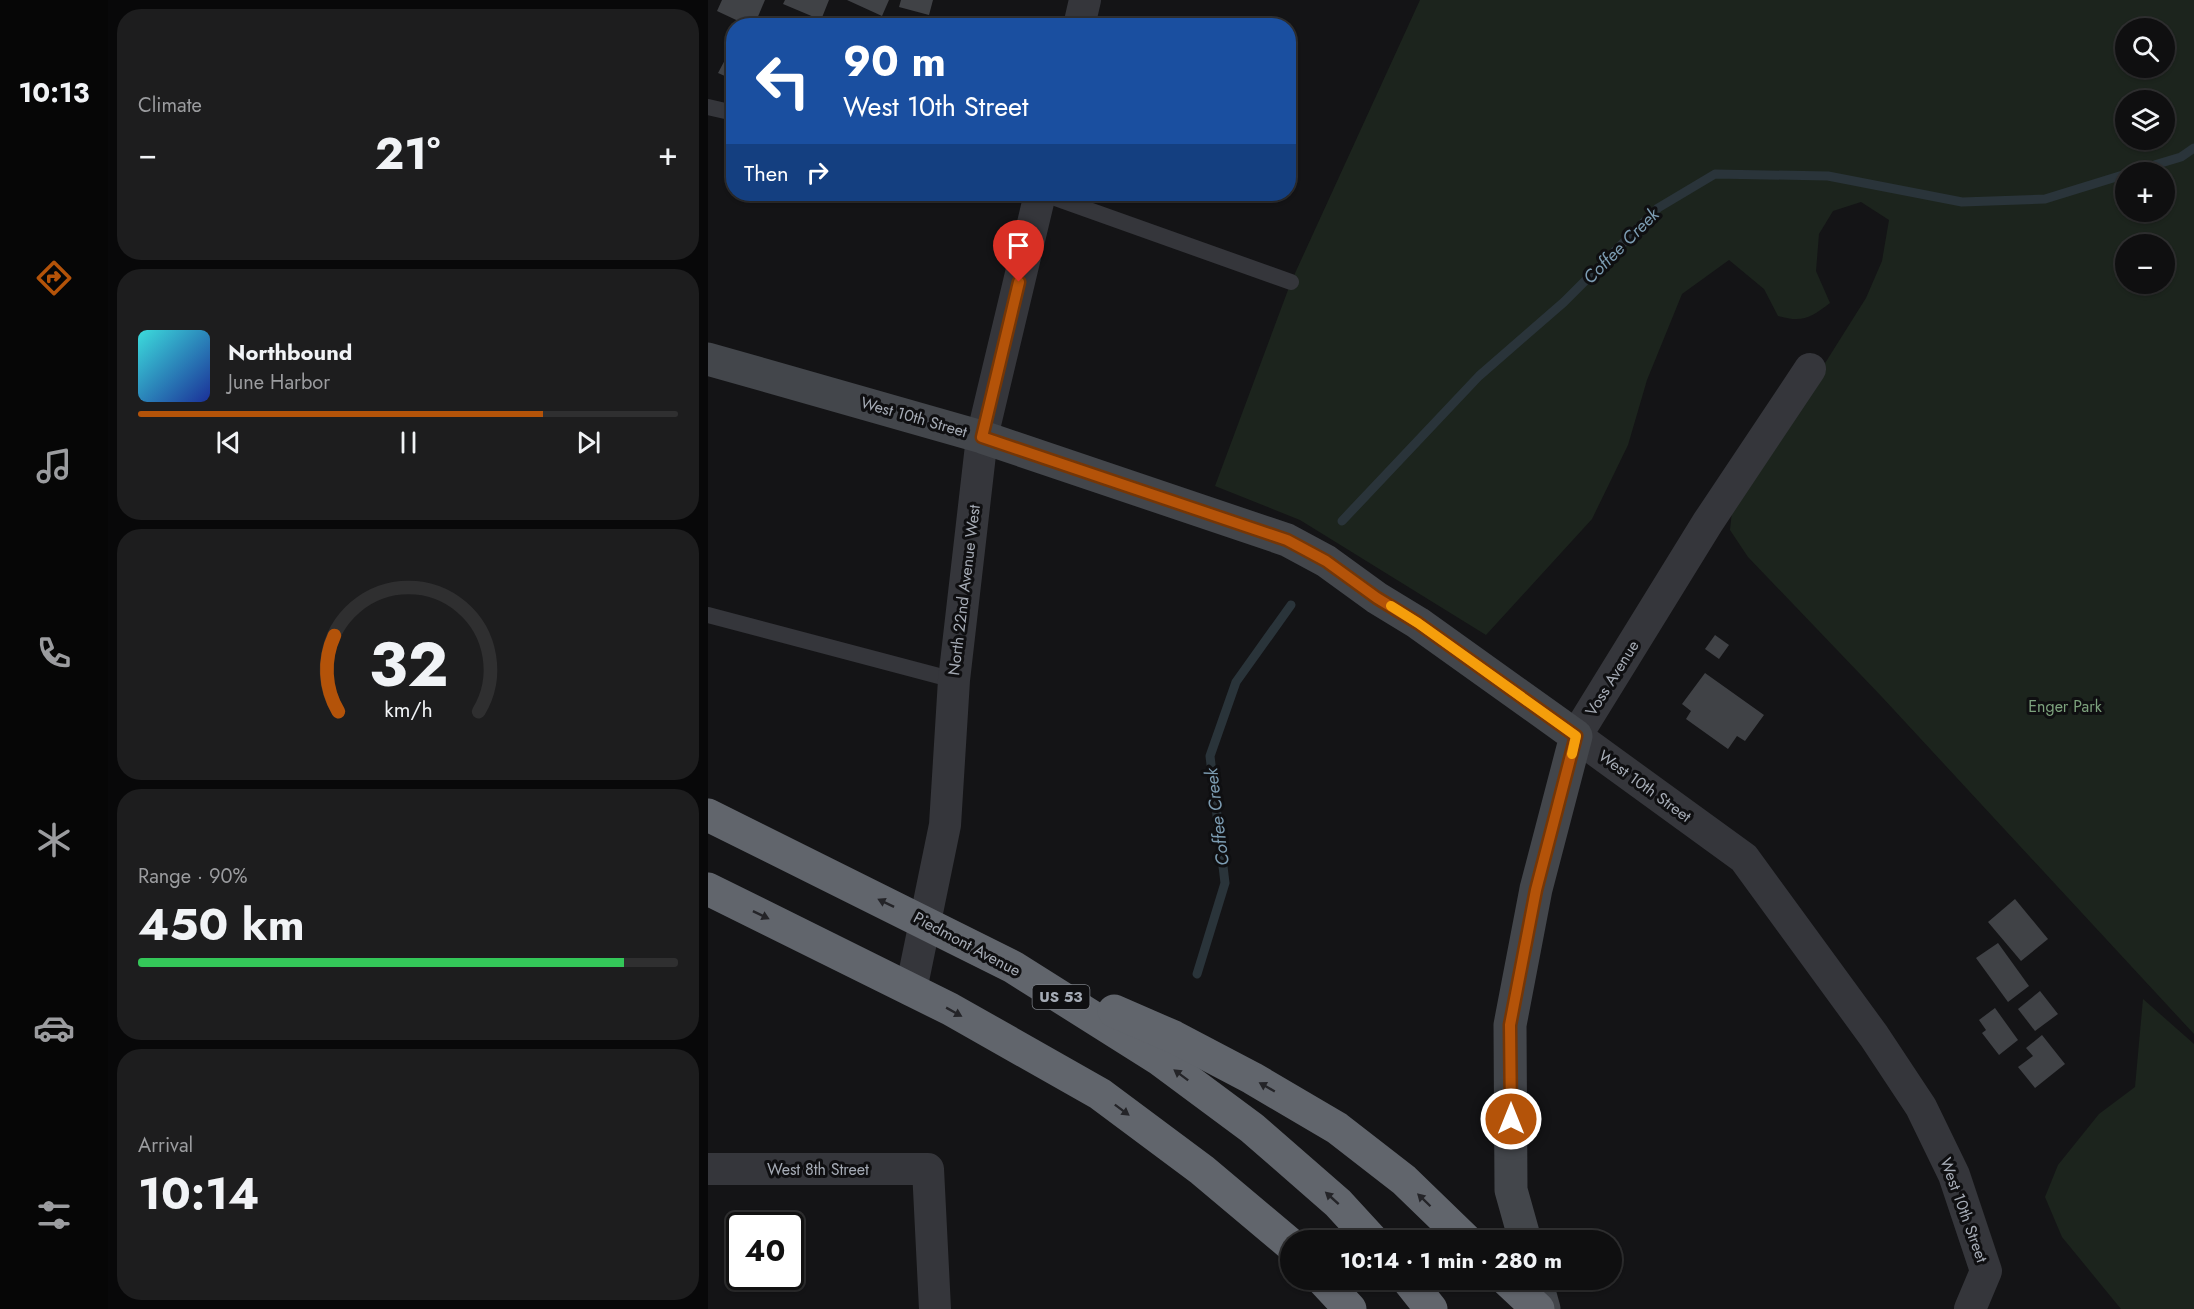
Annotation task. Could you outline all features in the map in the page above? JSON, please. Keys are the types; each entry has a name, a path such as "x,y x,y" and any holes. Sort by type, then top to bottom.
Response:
{"highway":[{"name":"Piedmont Avenue","path":"708,815 925,921 1013,967 1159,1059 1252,1128 1338,1203 1363,1230"},
{"path":"708,889 950,1009 1100,1094 1202,1170 1280,1236"},
{"path":"1013,967 1174,1037 1252,1078 1337,1128 1404,1180 1456,1230"},
{"path":"1332,1290 1350,1309"},
{"path":"1416,1290 1431,1309"},
{"path":"1518,1290 1538,1309"}],"street":[{"path":"1081,18 1085,0"},
{"name":"North 22nd Avenue West","path":"911,990 945,825 954,680 982,437 1040,201"},
{"name":"West 10th Street","path":"708,359 982,437 1297,545 1326,561 1377,598 1418,623 1744,858 1874,1036 1921,1107 1954,1175 1986,1271 1970,1309"},
{"name":"Voss Avenue","path":"1522,1230 1511,1190 1510,1025 1536,890 1576,736 1708,522 1810,369"},
{"name":"West 8th Street","path":"708,1169 928,1169 934,1309"},
{"path":"1539,1290 1544,1309"}],"lane":[{"path":"708,107 726,111"},
{"path":"1062,201 1291,282"},
{"path":"708,615 954,680"}],"green space":[{"name":"Enger Park","path":"1420,0 2194,0 2194,1034 1882,697 1748,557 1730,530 1732,511 1866,298 1882,261 1889,220 1861,202 1833,211 1819,234 1816,271 1830,303 1806,318 1794,319 1778,316 1764,289 1729,260 1682,294 1647,380 1628,445 1592,519 1486,635 1300,520 1215,486 1291,282"},
{"path":"2143,999 2194,1044 2194,1309 2121,1309 2062,1237 2045,1197 2058,1165 2099,1114 2135,1087"}],"building":[{"path":"722,0 765,0 757,18 732,18 717,11"},
{"path":"785,0 829,0 822,18 816,18 783,4"},
{"path":"847,0 889,0 882,16"},
{"path":"901,0 933,0 929,15 899,7"},
{"path":"726,58 726,76 718,73"},
{"path":"1715,635 1729,645 1719,659 1705,649"},
{"path":"1705,673 1764,715 1745,741 1737,736 1728,749 1686,719 1691,711 1682,704"},
{"path":"2015,899 2048,939 2021,961 1988,922"},
{"path":"1998,943 2029,986 2008,1002 1976,958"},
{"path":"2040,991 2058,1014 2035,1031 2018,1009"},
{"path":"1995,1008 2018,1040 1999,1055 1982,1033 1986,1030 1979,1020"},
{"path":"2042,1035 2065,1064 2035,1088 2018,1067 2033,1056 2026,1048"}],"waterway":[{"name":"Coffee Creek","path":"2164,162 2181,157 2194,148"},
{"name":"Coffee Creek","path":"1342,521 1479,376 1564,302 1658,208 1715,174 1828,176 1962,202 2045,199 2115,177"},
{"name":"Coffee Creek","path":"1197,974 1225,883 1210,756 1236,682 1291,605"}],"slow traffic":[{"path":"1391,606 1576,736 1572,754"}],"route":[{"path":"1019,282 982,437 1287,540 1326,561 1377,598 1418,623 1576,736 1536,890 1510,1025 1511,1119"}]}
